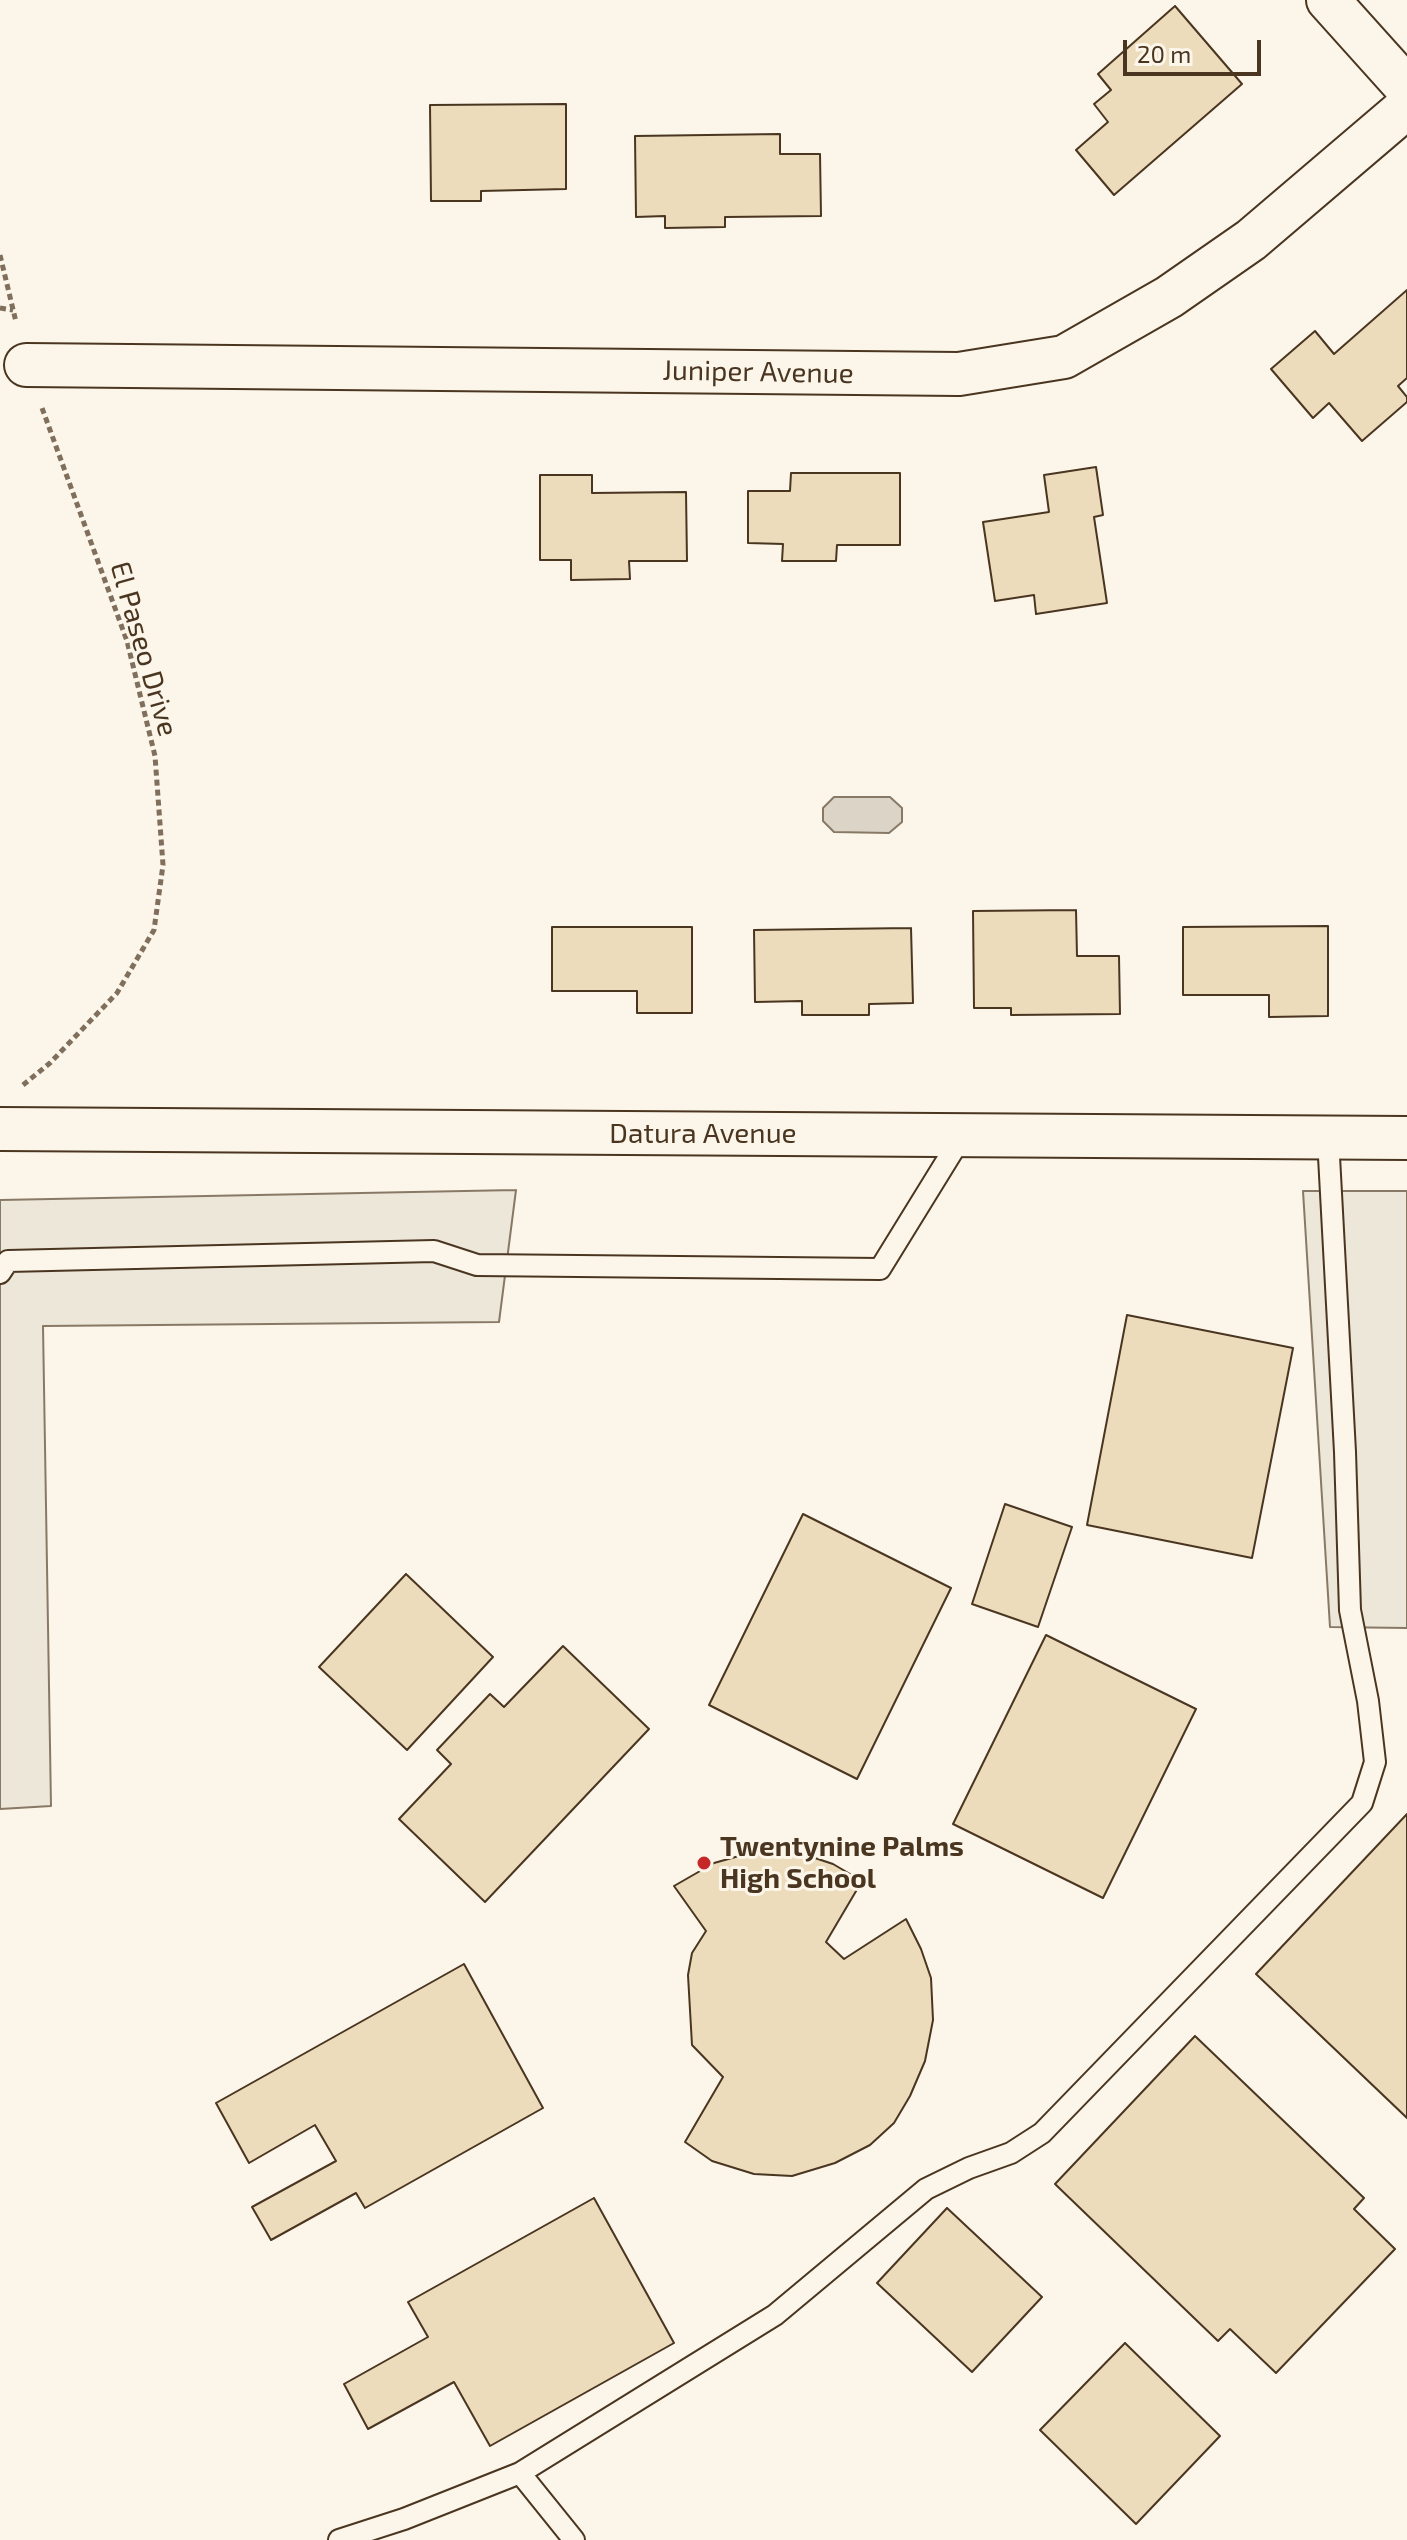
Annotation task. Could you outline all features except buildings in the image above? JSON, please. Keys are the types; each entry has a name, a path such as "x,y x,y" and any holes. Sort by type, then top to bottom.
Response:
{"street":[{"path":"1328,0 1407,88"},
{"name":"Juniper Avenue","path":"26,365 959,374 1064,357 1169,297 1251,240 1407,107"},
{"name":"Datura Avenue","path":"6,1111 962,1136 1407,1138"}],"lane":[{"path":"0,1273 8,1261 434,1251 477,1265 880,1269 962,1136"},
{"path":"339,2540 404,2519 520,2473 775,2315 926,2189 969,2168 1011,2153 1042,2133 1362,1803 1375,1762 1368,1701 1350,1610 1328,1138"},
{"path":"520,2473 574,2540"}],"path":[{"name":"El Paseo Drive","path":"0,255 26,365 127,641 155,756 163,865 154,930 117,993 6,1111"},
{"path":"0,308 13,310"}],"shaded area":[{"path":"834,797 890,797 902,808 902,822 889,833 834,832 823,821 823,808"},
{"path":"516,1190 499,1322 43,1326 51,1806 0,1809 0,1200"},
{"path":"1303,1191 1407,1191 1407,1628 1330,1627"}],"place":[{"name":"Twentynine Palms High School","path":"704,1863"}]}
